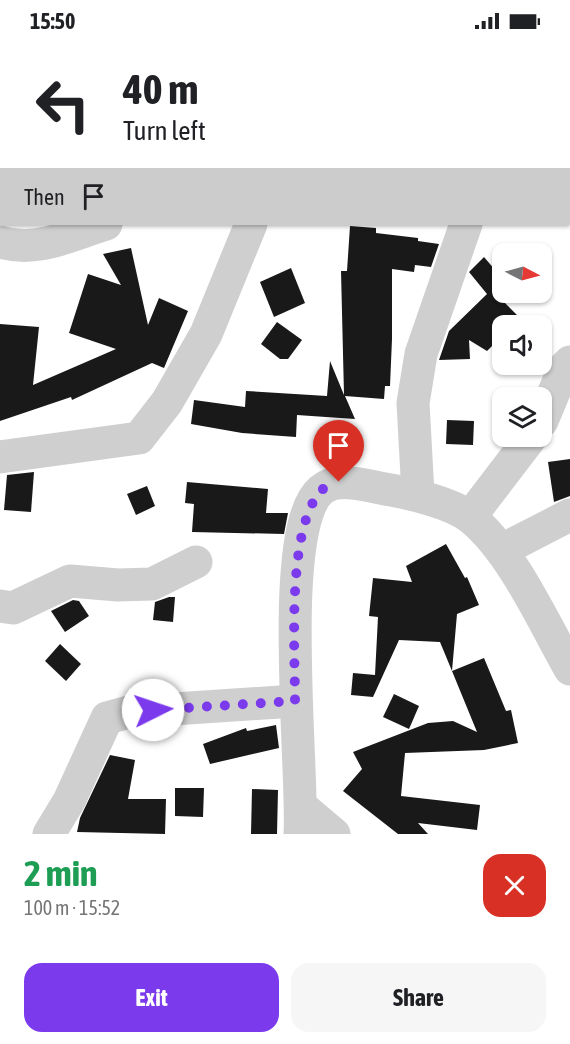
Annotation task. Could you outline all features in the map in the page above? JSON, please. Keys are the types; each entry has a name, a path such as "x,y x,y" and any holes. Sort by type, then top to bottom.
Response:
{"street":[{"path":"0,242 17,247 37,246 103,225"},
{"path":"0,457 139,438 167,402 206,334 251,225"},
{"path":"418,495 412,403 421,354 466,225"},
{"path":"552,397 564,368 570,362"},
{"path":"470,517 524,447"},
{"path":"334,834 301,821 295,701 296,573 308,512 320,491 339,482 418,495 470,517 502,550 570,669"},
{"path":"502,550 570,515"},
{"path":"0,606 13,608 70,581 118,585 152,584 196,562"},
{"path":"49,834 69,801 107,718 129,711 295,701"}],"building":[{"path":"350,226 376,228 376,233 418,238 418,241 439,244 431,267 415,265 414,272 392,269 390,386 385,386 384,399 345,396 355,419 297,415 296,437 242,433 191,424 194,400 245,407 246,391 327,396 330,361 344,395 341,271 347,271"},
{"path":"131,248 148,325 159,298 188,311 164,368 152,363 72,400 71,397 0,421 0,324 39,327 33,385 116,349 69,333 88,274 121,285 103,254"},
{"path":"484,257 492,266 492,303 505,303 517,315 492,315 492,346 487,351 469,340 470,359 439,360 449,331 487,294 469,272"},
{"path":"291,268 305,303 274,317 260,282"},
{"path":"277,322 302,340 288,359 280,359 261,344"},
{"path":"447,420 474,421 473,445 446,444"},
{"path":"570,459 570,496 554,502 548,462"},
{"path":"34,472 31,512 4,510 7,475"},
{"path":"187,482 268,489 266,513 288,513 284,534 192,532 194,504 185,503"},
{"path":"147,486 155,506 136,515 127,494"},
{"path":"446,544 465,578 467,577 479,605 457,614 452,671 440,642 399,640 373,697 351,695 353,673 375,675 378,617 369,616 373,578 412,582 406,566"},
{"path":"175,597 173,622 153,620 155,602"},
{"path":"73,600 79,601 89,616 65,632 51,611"},
{"path":"60,644 81,664 66,681 45,661"},
{"path":"484,658 506,711 511,710 518,743 484,750 405,753 401,796 480,805 477,830 418,823 428,834 398,834 343,791 362,769 353,752 428,723 453,721 477,732 452,671"},
{"path":"394,694 419,706 409,729 383,717"},
{"path":"276,725 279,748 210,764 203,744 246,728 247,731"},
{"path":"110,755 135,760 128,799 166,799 165,834 77,832 80,818"},
{"path":"175,788 204,788 203,817 175,816"},
{"path":"252,789 278,790 277,834 251,834"}],"route":[{"path":"153,710 295,701 296,573 308,512 320,491 339,482"}]}
